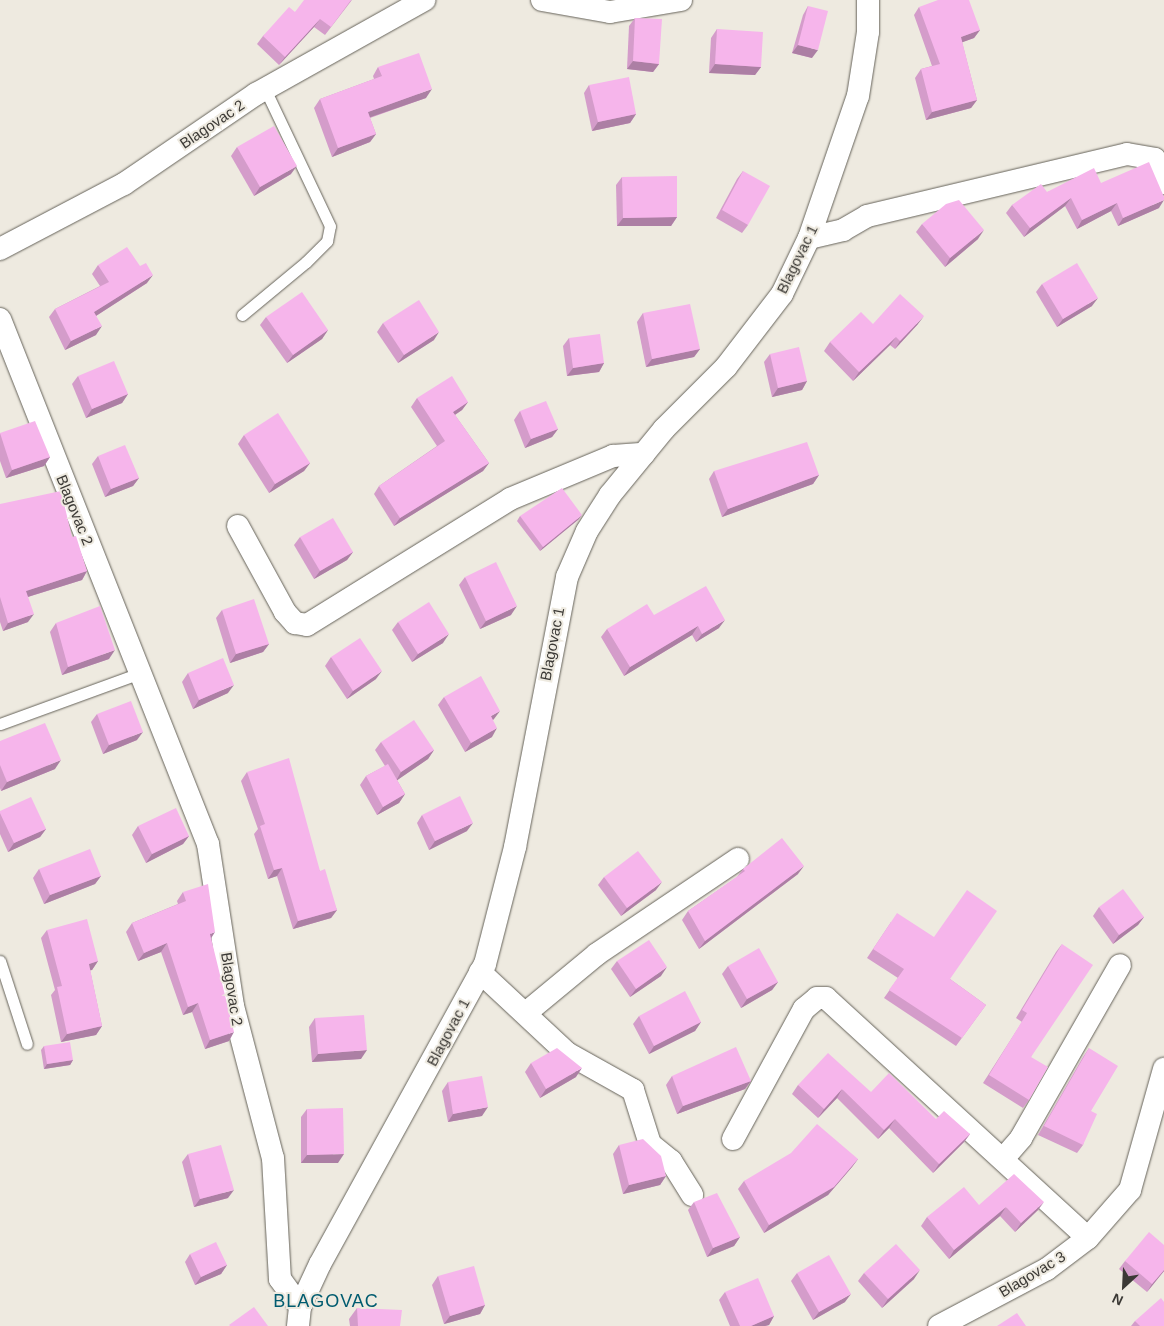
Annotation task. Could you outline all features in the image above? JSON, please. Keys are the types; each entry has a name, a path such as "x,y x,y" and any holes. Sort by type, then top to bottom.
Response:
{"street":[{"name":"Blagovac 2","path":"0,249 124,184 265,88 424,0"},
{"path":"542,0 610,12 681,0"},
{"name":"Blagovac 1","path":"299,1317 339,1226 480,972 513,857 567,577 587,530 644,454 726,367 782,294 809,238 858,96 868,32 868,0"},
{"path":"809,238 843,230 867,216 1127,154 1159,159 1164,183"},
{"name":"Blagovac 2","path":"0,319 208,844 233,1006 273,1158 280,1279 299,1317"},
{"path":"238,526 285,612 294,623 307,625 510,499 613,456 644,454"},
{"path":"527,1012 597,954 738,859"},
{"path":"1003,1159 1021,1138 1120,965"},
{"path":"480,972 527,1012 567,1053 633,1090 650,1144 672,1160 692,1195"},
{"path":"733,1139 804,1009 817,998 826,998 1088,1238"},
{"name":"Blagovac 3","path":"939,1326 1047,1269 1088,1238 1130,1190 1164,1069"}],"lane":[{"path":"242,316 306,262 327,241 330,226 265,88"},
{"path":"0,724 140,673"},
{"path":"0,961 27,1044"}],"building":[{"path":"304,0 351,0 331,27 320,19 285,57 263,36 289,7 295,12"},
{"path":"938,0 969,0 980,30 961,37 977,100 932,112 921,69 940,64 919,7"},
{"path":"808,6 828,11 818,50 798,45"},
{"path":"635,18 662,19 659,64 633,61"},
{"path":"717,29 763,32 761,67 715,64"},
{"path":"419,53 432,89 368,112 376,134 338,148 320,99 382,76 378,67"},
{"path":"629,77 636,114 598,122 589,85"},
{"path":"274,126 297,166 260,187 237,147"},
{"path":"1149,162 1164,200 1123,218 1117,203 1082,220 1071,198 1030,228 1012,205 1041,184 1047,192 1094,168 1101,183"},
{"path":"743,171 770,186 748,225 722,210"},
{"path":"677,176 677,217 623,218 622,177"},
{"path":"959,200 984,230 950,258 922,224 946,204"},
{"path":"127,247 140,266 146,263 153,275 94,312 102,326 71,341 55,309 109,282 98,265"},
{"path":"1077,263 1098,298 1063,319 1042,284"},
{"path":"302,292 328,330 293,355 266,317"},
{"path":"900,294 924,316 900,341 896,337 859,372 830,342 861,312 873,324"},
{"path":"419,300 439,332 404,355 383,323"},
{"path":"690,304 700,349 652,359 643,313"},
{"path":"600,334 604,363 573,368 569,338"},
{"path":"799,347 807,381 778,388 770,354"},
{"path":"114,361 128,394 92,409 78,376"},
{"path":"452,376 468,402 453,412 489,463 400,518 379,486 445,441 417,398"},
{"path":"546,401 558,429 531,439 520,411"},
{"path":"278,413 310,463 275,484 244,435"},
{"path":"35,421 50,457 12,470 0,433"},
{"path":"807,442 819,475 728,509 714,471"},
{"path":"125,445 139,478 111,489 98,456"},
{"path":"562,488 582,515 543,547 520,516"},
{"path":"61,491 72,537 76,536 87,571 26,591 34,614 8,623 0,597 0,504"},
{"path":"333,518 353,552 320,571 300,537"},
{"path":"496,562 517,606 486,621 465,577"},
{"path":"706,586 725,620 702,634 698,626 630,667 607,629 647,604 654,615"},
{"path":"254,599 269,644 236,654 222,610"},
{"path":"429,602 449,634 418,654 398,622"},
{"path":"100,606 115,650 68,667 56,623"},
{"path":"360,638 382,671 353,691 331,657"},
{"path":"223,658 234,685 199,700 188,673"},
{"path":"481,676 500,711 491,716 497,728 471,743 444,697"},
{"path":"131,701 143,732 109,745 97,714"},
{"path":"414,720 434,750 401,772 381,742"},
{"path":"45,723 61,760 7,782 0,765 0,741"},
{"path":"289,758 320,871 325,869 337,910 298,921 282,868 274,870 260,826 265,824 247,772"},
{"path":"388,764 405,794 383,807 366,776"},
{"path":"460,796 473,823 435,841 422,815"},
{"path":"31,797 46,829 14,843 0,811"},
{"path":"176,808 189,836 152,854 138,826"},
{"path":"782,838 804,866 705,941 688,911 745,871 743,869"},
{"path":"90,849 101,876 50,895 39,869"},
{"path":"638,851 662,882 627,908 604,877"},
{"path":"208,884 215,932 210,934 234,1032 210,1040 198,1003 188,1007 167,943 144,953 132,923 186,901 183,892"},
{"path":"1123,889 1144,917 1119,935 1099,907"},
{"path":"967,890 997,911 950,979 986,1005 962,1038 889,990 904,969 873,949 897,913 934,937"},
{"path":"87,919 98,961 89,964 102,1026 67,1034 57,987 62,986 47,930"},
{"path":"649,940 667,967 636,989 617,961"},
{"path":"1062,944 1093,965 1031,1057 1048,1067 1029,1100 989,1075 1027,1013 1022,1010"},
{"path":"759,948 778,982 747,999 728,966"},
{"path":"685,991 701,1022 654,1046 639,1016"},
{"path":"364,1015 367,1050 318,1054 315,1018"},
{"path":"70,1042 73,1060 47,1064 44,1046"},
{"path":"736,1047 751,1081 683,1106 672,1076"},
{"path":"557,1048 582,1068 546,1089 531,1063"},
{"path":"1089,1048 1118,1066 1091,1111 1097,1114 1083,1145 1044,1126"},
{"path":"828,1053 871,1092 889,1073 936,1119 944,1111 970,1134 939,1164 895,1119 884,1130 842,1089 824,1109 798,1085"},
{"path":"482,1076 488,1107 453,1114 448,1082"},
{"path":"343,1108 344,1154 307,1155 307,1109"},
{"path":"817,1124 858,1159 834,1187 769,1225 744,1181 791,1153"},
{"path":"643,1139 661,1156 666,1176 629,1185 619,1145"},
{"path":"221,1145 234,1190 200,1199 188,1154"},
{"path":"1014,1174 1044,1202 1021,1223 1006,1207 954,1250 927,1217 964,1187 979,1205"},
{"path":"717,1193 740,1237 713,1248 694,1202"},
{"path":"1149,1232 1164,1245 1164,1270 1152,1284 1125,1261"},
{"path":"216,1242 227,1265 201,1277 190,1254"},
{"path":"896,1244 920,1270 888,1299 864,1273"},
{"path":"829,1255 851,1294 819,1312 797,1273"},
{"path":"474,1266 485,1305 450,1316 438,1276"},
{"path":"758,1278 774,1316 751,1326 740,1326 725,1292"},
{"path":"1161,1298 1164,1302 1164,1326 1140,1326 1135,1321"},
{"path":"254,1307 268,1326 229,1325"},
{"path":"357,1308 402,1310 400,1326 358,1326"},
{"path":"1017,1313 1026,1326 997,1326"}],"district":[{"name":"BLAGOVAC","path":"326,1301"}]}
